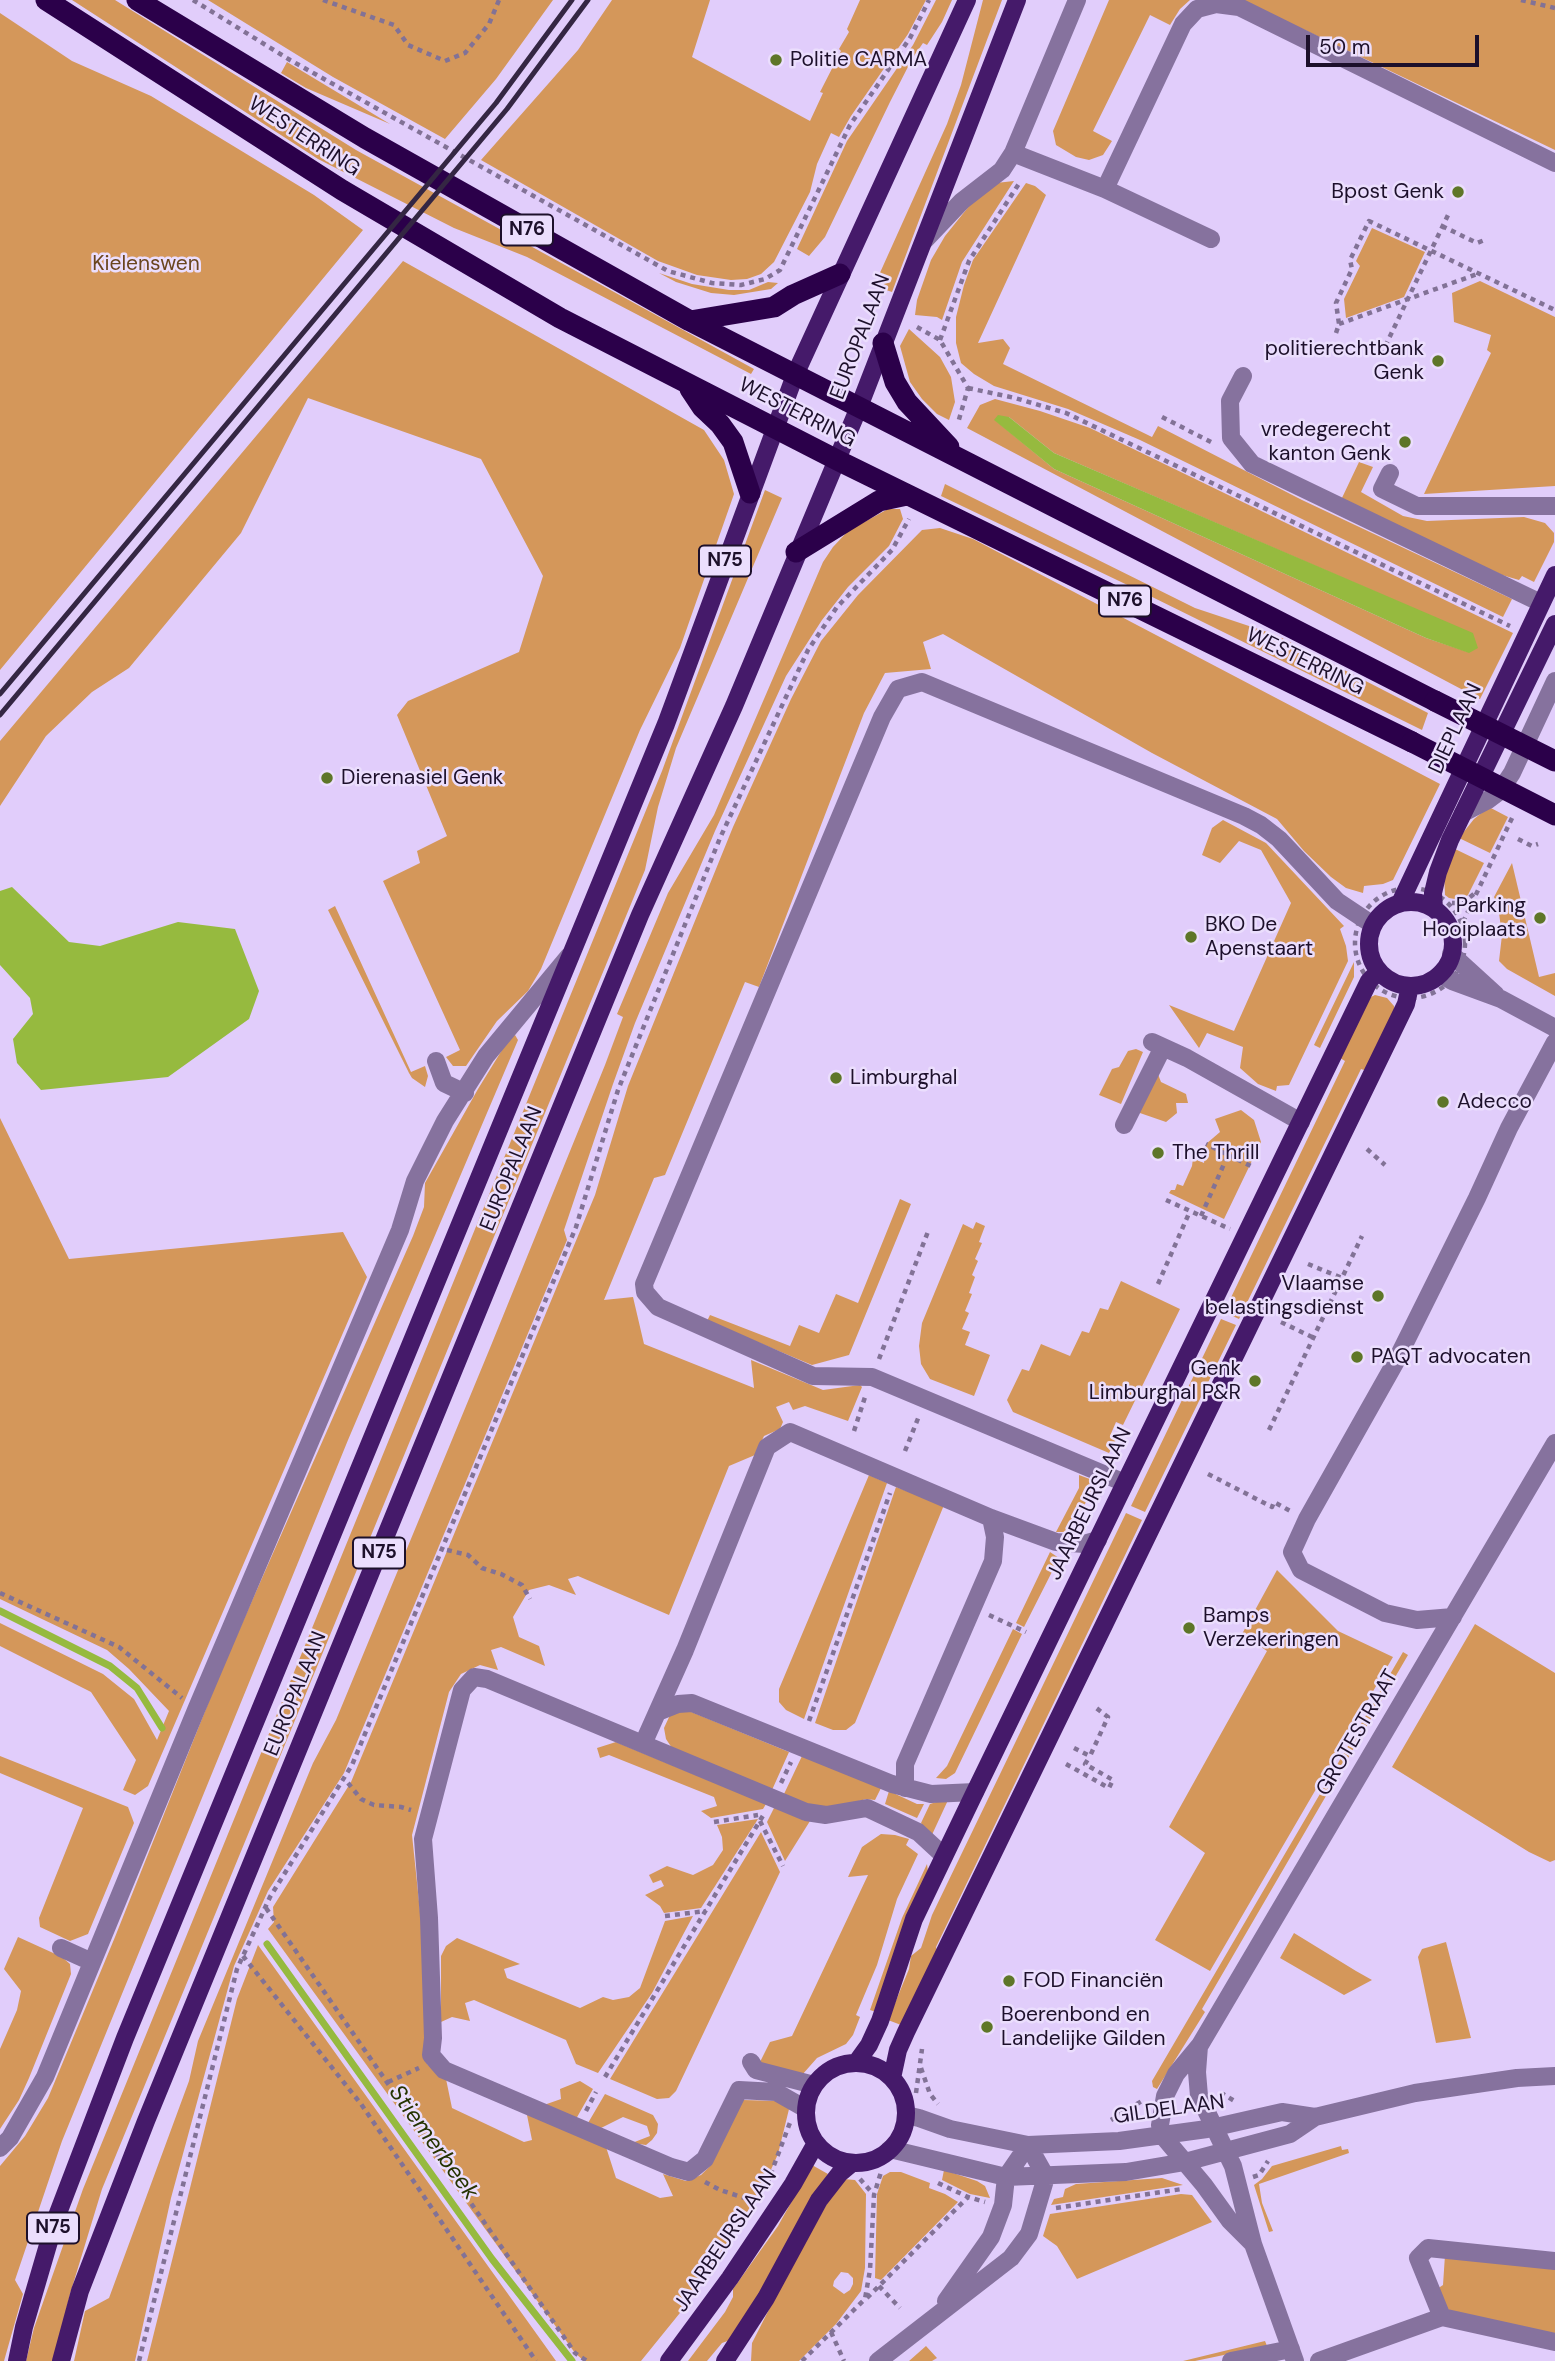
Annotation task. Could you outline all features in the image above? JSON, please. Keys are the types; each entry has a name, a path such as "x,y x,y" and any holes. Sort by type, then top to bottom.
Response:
{"highway":[{"name":"WESTERRING","path":"46,0 341,190 560,317 774,429 1555,815"},
{"name":"WESTERRING","path":"137,0 376,145 690,321 1555,761"},
{"path":"690,321 774,307 839,274"},
{"path":"883,343 895,382 907,402 962,461"},
{"path":"686,384 733,442 750,493"},
{"path":"796,552 879,501 907,495"}],"main road":[{"name":"EUROPALAAN","path":"17,2361 24,2327 55,2221 120,2050 666,724 795,375 839,274 967,0"},
{"name":"EUROPALAAN","path":"61,2361 80,2291 145,2121 640,915 734,706 796,552 859,407 1017,0"},
{"name":"DIEPLAAN","path":"1373,925 1380,915 1400,903 1555,575"},
{"name":"DIEPLAAN","path":"1441,906 1433,893 1438,872 1463,813 1555,624"},
{"path":"1373,925 1369,949 1372,961 1379,971 1398,984 1410,986 1424,984 1440,974 1451,954 1452,942 1441,906 1400,903"},
{"name":"JAARBEURSLAAN","path":"856,2063 866,2050 880,2021 914,1919 944,1856 1369,981 1379,971"},
{"path":"892,2078 898,2050 906,2032 1406,1004 1410,986"},
{"path":"725,2361 766,2298 819,2200 840,2173 855,2169 876,2158 898,2140 905,2115 905,2102 892,2078 869,2065 856,2063 833,2069 814,2085 800,2113 807,2121 816,2143 827,2153 855,2169"},
{"name":"JAARBEURSLAAN","path":"668,2361 730,2278 793,2184 816,2143"}],"street":[{"path":"925,240 962,201 1002,170 1013,153 1077,0"},
{"path":"1105,189 1183,24 1197,9 1216,4 1239,7 1555,163"},
{"path":"1013,153 1105,189 1211,239"},
{"path":"1243,376 1230,401 1231,438 1252,464 1541,603"},
{"path":"1390,473 1382,489 1417,506 1555,506"},
{"path":"1463,813 1488,800 1512,774 1555,681"},
{"path":"1125,1483 872,1377 813,1376 658,1307 645,1292 645,1284 882,717 898,689 922,682 1261,825 1279,839 1337,901 1373,925"},
{"name":"EUROPALAAN","path":"0,2148 10,2138 45,2077 196,1710 400,1230 415,1181 444,1121 465,1093 486,1056 574,951"},
{"path":"1451,954 1501,999"},
{"path":"1440,974 1501,999 1555,1028"},
{"path":"1453,1617 1417,1620 1385,1613 1301,1570 1292,1552 1307,1519 1395,1363 1509,1128 1555,1042"},
{"path":"1124,1125 1157,1044 1301,1122"},
{"path":"436,1061 444,1083 465,1093"},
{"path":"643,1744 767,1447 790,1432 991,1518 1060,1543 1084,1544 1098,1540"},
{"name":"GROTESTRAAT","path":"1163,2135 1160,2125 1165,2096 1176,2074 1199,2046 1555,1443"},
{"path":"905,1788 905,1764 993,1561 995,1536 991,1518"},
{"path":"800,2113 776,2092 739,2090 705,2159 689,2172 444,2070 431,2055 431,1972 423,1839 463,1690 474,1677 487,1679 806,1812 826,1815 867,1808 876,1811 918,1832 944,1856"},
{"path":"658,1712 678,1703 692,1703 905,1788 931,1794 975,1792"},
{"path":"61,1948 92,1962"},
{"name":"GROTESTRAAT","path":"1199,2046 1199,2096 1233,2166 1252,2244 1293,2355"},
{"path":"751,2062 756,2070 814,2085"},
{"name":"GILDELAAN","path":"890,2149 1006,2177 1126,2172 1226,2152 1290,2134 1315,2117 1415,2093 1517,2078 1555,2076"},
{"name":"GILDELAAN","path":"905,2115 950,2129 1027,2145 1119,2141 1214,2128 1282,2112 1315,2117"},
{"path":"1163,2135 1230,2221 1252,2244"},
{"path":"878,2361 1011,2258 1029,2234 1046,2177 1027,2145 1006,2177 1003,2205 990,2237 934,2317"},
{"path":"1441,2318 1418,2258 1428,2248 1555,2260"},
{"path":"1319,2361 1441,2318 1555,2342"},
{"path":"1231,2361 1293,2355"}],"path":[{"path":"193,0 301,66 668,271 693,280 741,285 765,279 780,270 850,125 910,38 929,0"},
{"path":"323,0 394,25 408,45 445,61 465,53 489,24 499,0"},
{"path":"1521,0 1555,8"},
{"path":"940,340 969,261 1014,191"},
{"path":"1381,355 1448,215"},
{"path":"1336,333 1339,324 1336,303 1352,269 1350,260 1369,221 1555,310"},
{"path":"1442,226 1477,243 1487,239"},
{"path":"1339,324 1480,273"},
{"path":"917,327 940,340 968,388 958,423"},
{"path":"968,388 1066,413 1518,630"},
{"path":"1162,417 1216,444 1236,443"},
{"path":"139,2361 237,1969 265,1908 352,1765 576,1227 618,1090 725,825 808,650 837,607 892,550 909,519"},
{"path":"1518,839 1532,846 1538,844"},
{"path":"1441,906 1463,903 1475,893 1463,923 1466,937"},
{"path":"1441,906 1463,923"},
{"path":"1206,1144 1253,1167"},
{"path":"1367,1149 1385,1166"},
{"path":"1201,1216 1228,1155"},
{"path":"1166,1200 1237,1233"},
{"path":"1158,1284 1190,1211"},
{"path":"853,1431 929,1229"},
{"path":"1269,1430 1362,1236"},
{"path":"1308,1264 1342,1278"},
{"path":"1281,1322 1314,1338"},
{"path":"905,1451 926,1398"},
{"path":"1208,1474 1272,1507 1274,1502 1307,1519"},
{"path":"809,1721 892,1486"},
{"path":"447,1550 468,1555 482,1568 522,1584 530,1600"},
{"path":"0,1593 119,1647 186,1701"},
{"path":"997,1618 1026,1632"},
{"path":"1066,1764 1109,1788 1112,1780 1085,1764 1108,1717 1095,1707"},
{"path":"1074,1748 1090,1756"},
{"path":"777,1791 794,1755"},
{"path":"348,1783 361,1799 374,1805 401,1807 429,1816"},
{"path":"605,2077 766,1811 714,1822"},
{"path":"761,1821 783,1866"},
{"path":"265,1908 575,2353 587,2361"},
{"path":"665,1916 706,1910"},
{"path":"243,1956 361,2104 536,2361"},
{"path":"920,2065 930,2094 943,2110 916,2092 920,2065 925,2041"},
{"path":"388,2082 436,2060"},
{"path":"581,2121 596,2092"},
{"path":"1103,2122 1117,2118 1140,2101 1154,2095"},
{"path":"765,2187 775,2166 789,2122 800,2113"},
{"path":"855,2169 874,2195"},
{"path":"689,2172 720,2190 757,2202"},
{"path":"865,2300 870,2270 874,2195 881,2172"},
{"path":"1049,2208 1066,2208 1190,2188"},
{"path":"749,2213 761,2194"},
{"path":"802,2361 968,2197 992,2204"},
{"path":"879,2286 900,2308"},
{"path":"831,2332 844,2361"}],"green space":[{"path":"72,0 115,0 356,150 754,369 751,374 527,257 454,228 318,159"},
{"path":"208,0 553,0 496,79 445,139 333,77"},
{"path":"612,0 710,0 692,57 810,121 860,0 926,0 908,34 839,137 831,133 817,164 810,192 774,262 761,274 747,279 731,280 697,275 658,261 481,160 578,50"},
{"path":"936,0 952,0 927,45 923,43 912,59 825,237 809,256 797,249 847,141 913,45"},
{"path":"983,0 1002,0 892,292 874,286 947,124 961,85"},
{"path":"1109,0 1190,0 1180,9 1170,25 1150,15 1093,131 1112,141 1103,155 1089,160 1076,157 1056,145 1053,131"},
{"path":"1242,0 1555,0 1555,150 1482,115"},
{"name":"Kielenswen","path":"0,13 72,61 151,96 314,195 363,230 0,670"},
{"path":"287,62 390,124 306,88 281,73"},
{"path":"1014,181 962,262 942,320 915,315 917,300 931,260 945,236 978,195 996,183"},
{"path":"1026,183 1046,195 978,343 1003,339 1010,348 1003,364 1152,437 1158,426 1302,500 1512,599 1503,617 1140,440 1068,409 994,386 961,363 956,343 956,317 973,260"},
{"path":"1372,228 1425,252 1404,297 1346,318 1344,299 1360,266 1356,261"},
{"path":"403,261 704,430 724,460 734,494 680,648 640,730 541,969 528,991 497,1021 466,1066 453,1066 446,1057 460,1050 383,881 420,863 417,851 447,836 397,715 408,701 519,652 543,576 481,459 308,398 241,533 129,668 92,692 46,736 0,806 0,741"},
{"path":"659,273 692,284 729,290 749,290 768,282 778,283 771,289 734,295 711,293 676,282"},
{"path":"1480,281 1555,317 1555,486 1424,494 1491,353 1487,350 1491,335 1454,322 1452,293"},
{"path":"909,329 940,357 951,377 955,402 949,420 937,414 910,382 900,346"},
{"path":"995,399 1090,428 1513,633 1480,699 967,428 980,405","holes":["1009,417 1054,453 1473,634 1468,652 1426,638 1054,469 995,420"]},
{"path":"1359,462 1373,467 1361,492 1403,516 1427,521 1524,517 1545,523 1554,533 1554,542 1534,582 1522,576 1519,580 1502,575 1341,500"},
{"path":"945,484 1195,608 1276,635 1428,713 1422,730 941,496"},
{"path":"765,490 782,498 676,748 658,807 645,870 102,2189 70,2294 54,2361 26,2361 34,2328 83,2189 662,771"},
{"path":"888,509 900,509 903,519 889,546 848,587 822,620 786,676 715,831 635,1023 564,1230 567,1240 344,1773 268,1891 234,1966 171,2198 135,2361 74,2361 85,2311 109,2298 189,2081 198,2041 313,1763 336,1720 490,1348 605,1065 623,1017 617,1014 668,893 714,815 823,562 848,531"},
{"path":"940,528 973,539 1440,784 1393,880 1364,886 1363,893 1346,888 1331,877 1277,819 1152,753 943,634 923,642 931,669 885,673 864,713 759,987 745,982 665,1175 654,1178 604,1300 633,1297 644,1344 754,1388 751,1360 823,1390 860,1385 862,1387 848,1421 805,1406 793,1410 789,1402 776,1407 783,1422 780,1429 764,1436 755,1455 729,1466 669,1615 578,1576 568,1579 576,1595 549,1585 529,1590 513,1617 519,1637 539,1646 545,1666 501,1647 491,1650 498,1670 480,1665 461,1674 449,1692 412,1835 424,1949 427,2064 446,2079 452,2108 524,2142 532,2140 527,2115 533,2114 606,2147 616,2178 660,2198 673,2196 663,2174 686,2181 701,2175 710,2166 743,2100 778,2101 790,2105 778,2154 769,2174 688,2303 641,2361 584,2361 575,2353 268,1929 274,1922 273,1907 351,1782 595,1195 628,1086 733,827 791,699 821,641 858,595 922,530"},
{"path":"1489,807 1508,817 1490,853 1459,838 1474,819"},
{"path":"1223,820 1266,843 1344,926 1340,929 1348,961 1289,1085 1277,1086 1276,1091 1258,1084 1240,1068 1243,1047 1207,1033 1199,1048 1169,1005 1234,1031 1291,903 1261,850 1239,841 1220,863 1202,855 1212,828"},
{"path":"1453,848 1484,863 1468,895 1461,900 1445,895 1444,872"},
{"path":"1512,863 1539,977 1555,973 1555,996 1507,969 1499,961 1502,935 1494,897"},
{"path":"335,906 411,1072 425,1066 428,1076 425,1087 409,1073 328,910"},
{"path":"1354,962 1354,977 1320,1048 1314,1045"},
{"path":"1375,995 1387,998 1395,1011 1367,1071 1361,1069 1239,1319 1224,1312 1345,1061 1340,1058 1369,998"},
{"path":"515,1035 518,1040 348,1440 62,2141 15,2280 23,2294 4,2361 0,2361 0,2166 25,2136 48,2098 221,1671 413,1236 424,1207 425,1183 478,1089 510,1037"},
{"path":"1136,1049 1143,1052 1121,1104 1099,1095 1112,1069 1119,1067 1128,1051"},
{"path":"1156,1069 1161,1082 1186,1094 1188,1103 1176,1103 1177,1113 1166,1122 1137,1112"},
{"path":"1241,1110 1254,1120 1261,1142 1224,1219 1169,1193 1175,1190 1177,1184 1183,1186 1193,1158 1204,1163 1206,1144 1220,1132 1215,1119"},
{"path":"0,1118 69,1259 343,1232 367,1277 148,1786 135,1795 123,1790 136,1760 91,1692 0,1646 0,1623 103,1674 134,1699 157,1740 169,1711 129,1669 107,1650 0,1599"},
{"path":"900,1199 911,1204 849,1355 812,1365 707,1321 710,1315 790,1346 799,1325 819,1333 836,1294 858,1303"},
{"path":"976,1222 985,1226 975,1259 978,1261 972,1275 975,1277 969,1293 972,1294 965,1311 969,1313 962,1329 970,1332 965,1345 990,1355 974,1396 930,1379 921,1364 919,1346 922,1323 963,1224 973,1229"},
{"path":"1121,1281 1180,1309 1123,1425 1116,1422 1110,1436 1116,1440 1109,1453 1013,1412 1007,1400 1022,1369 1029,1371 1041,1344 1070,1356 1082,1331 1089,1333 1100,1308 1108,1310"},
{"path":"1221,1319 1236,1325 1145,1512 1131,1506"},
{"path":"869,1475 887,1483 804,1719 786,1710 779,1702 779,1689"},
{"path":"1079,1475 1095,1481 1075,1527 1056,1532 1079,1488"},
{"path":"896,1487 944,1505 855,1723 846,1730 833,1730 815,1723"},
{"path":"1126,1513 1142,1520 936,1947 938,1954 901,2025 888,2020 909,1969 911,1956 921,1948 932,1915"},
{"path":"1050,1552 1059,1558 1024,1627 1016,1623"},
{"path":"1277,1570 1338,1631 1393,1657 1210,1971 1155,1940 1205,1853 1169,1827 1267,1651 1242,1634"},
{"path":"1475,1624 1555,1673 1555,1860 1550,1862 1529,1852 1392,1767"},
{"path":"1013,1629 1022,1634 955,1773 946,1779 936,1778 947,1766"},
{"path":"1403,1652 1408,1655 1202,2009 1205,2012 1157,2089 1153,2087 1152,2081"},
{"path":"689,1711 789,1752 772,1790 672,1748 666,1739 664,1728 670,1715"},
{"path":"616,1742 766,1804 763,1809 711,1818 701,1811 717,1806 714,1797 609,1755 600,1758 597,1748"},
{"path":"0,1756 128,1807 134,1823 88,1934 70,1941 40,1927 39,1918 83,1808 0,1773"},
{"path":"802,1756 881,1788 875,1800 866,1799 828,1810 813,1807 784,1794"},
{"path":"889,1791 917,1804 924,1804 917,1818 885,1804"},
{"path":"949,1798 930,1839 921,1823 930,1804"},
{"path":"775,1806 810,1821 785,1861 767,1822"},
{"path":"758,1819 701,1908 664,1913 660,1906 645,1895 664,1886 661,1880 653,1883 649,1875 667,1866 693,1875 713,1865 723,1850 717,1825"},
{"path":"761,1832 780,1872 676,2091 669,2098 657,2099 610,2079"},
{"path":"881,1834 909,1839 906,1845 918,1854 897,1899 877,1965 856,2015 860,2017 853,2035 846,2044 817,2058 802,2075 759,2064 770,2042 792,2036 868,1875 848,1877 862,1847"},
{"path":"927,1864 928,1872 876,2012 870,2010 902,1918"},
{"path":"693,1916 652,1993 598,2073 576,2064 566,2040 474,2000 465,2003 470,2021 452,2017 441,2022 441,1956 446,1946 457,1938 520,1964 504,1969 507,1978 580,2008 603,1997 613,2000 629,1997 640,1988 665,1921"},
{"path":"1294,1933 1372,1980 1344,1995 1280,1958"},
{"path":"18,1937 62,1957 70,1964 71,1974 19,2100 0,2129 0,2049 17,2010 21,1991 4,1969"},
{"path":"1446,1942 1471,2038 1436,2043 1418,1957 1422,1949"},
{"path":"258,1945 556,2361 147,2361 237,1999"},
{"path":"580,2081 593,2089 576,2119 544,2105 561,2099 560,2089"},
{"path":"605,2094 653,2115 658,2124 657,2133 652,2140 646,2145 632,2143 650,2136 647,2126 623,2117 599,2129 588,2123"},
{"path":"1341,2146 1342,2150 1348,2149 1349,2153 1259,2184 1262,2203 1273,2231 1269,2232 1254,2185 1272,2166"},
{"path":"812,2165 828,2174 788,2240 752,2309 733,2339 722,2343 707,2361 688,2361 725,2312 733,2297 733,2289 778,2226"},
{"path":"944,2170 977,2181 985,2186 990,2198 970,2194 942,2180"},
{"path":"890,2172 901,2172 930,2183 929,2188 958,2202 881,2280 875,2278 877,2194 883,2176"},
{"path":"1162,2178 1183,2185 1051,2205 1054,2199 1063,2197 1065,2189 1076,2184"},
{"path":"843,2179 855,2180 866,2194 865,2268 861,2291 836,2324 799,2361 751,2361 752,2343 830,2198","holes":["841,2272 848,2273 853,2278 853,2284 844,2294 833,2286"]},
{"path":"1181,2194 1192,2195 1212,2222 1077,2279 1057,2246 1043,2236 1050,2214"},
{"path":"1445,2255 1555,2264 1555,2334 1445,2314 1437,2289 1443,2285"},
{"path":"1265,2341 1267,2346 1195,2361 1183,2361"},
{"path":"926,2346 937,2358 932,2361 909,2361"}],"shaded area":[{"path":"998,415 1009,417 1054,453 1473,633 1478,648 1469,653 1426,638 1054,469 994,420"},
{"path":"12,887 69,942 100,946 178,922 235,929 259,991 249,1019 168,1077 41,1090 17,1063 13,1039 33,1014 30,998 0,965 0,891"}],"waterway":[{"name":"Stiemerbeek","path":"0,1611 110,1666 137,1688 162,1728"},
{"name":"Stiemerbeek","path":"267,1944 492,2259 572,2361"}],"railway":[{"path":"0,694 496,103 572,0"},
{"path":"0,715 507,109 588,0"}],"place":[{"name":"Politie CARMA","path":"776,60"},
{"name":"Bpost Genk","path":"1458,192"},
{"name":"politierechtbank Genk","path":"1438,361"},
{"name":"vredegerecht kanton Genk","path":"1405,442"},
{"name":"Dierenasiel Genk","path":"327,778"},
{"name":"Parking Hooiplaats","path":"1540,918"},
{"name":"BKO De Apenstaart","path":"1191,937"},
{"name":"Limburghal","path":"836,1078"},
{"name":"Adecco","path":"1443,1102"},
{"name":"The Thrill","path":"1158,1153"},
{"name":"Vlaamse belastingsdienst","path":"1378,1296"},
{"name":"PAQT advocaten","path":"1357,1357"},
{"name":"Genk Limburghal P&R","path":"1255,1381"},
{"name":"Bamps Verzekeringen","path":"1189,1628"},
{"name":"FOD Financiën","path":"1009,1981"},
{"name":"Boerenbond en Landelijke Gilden","path":"987,2027"}]}
